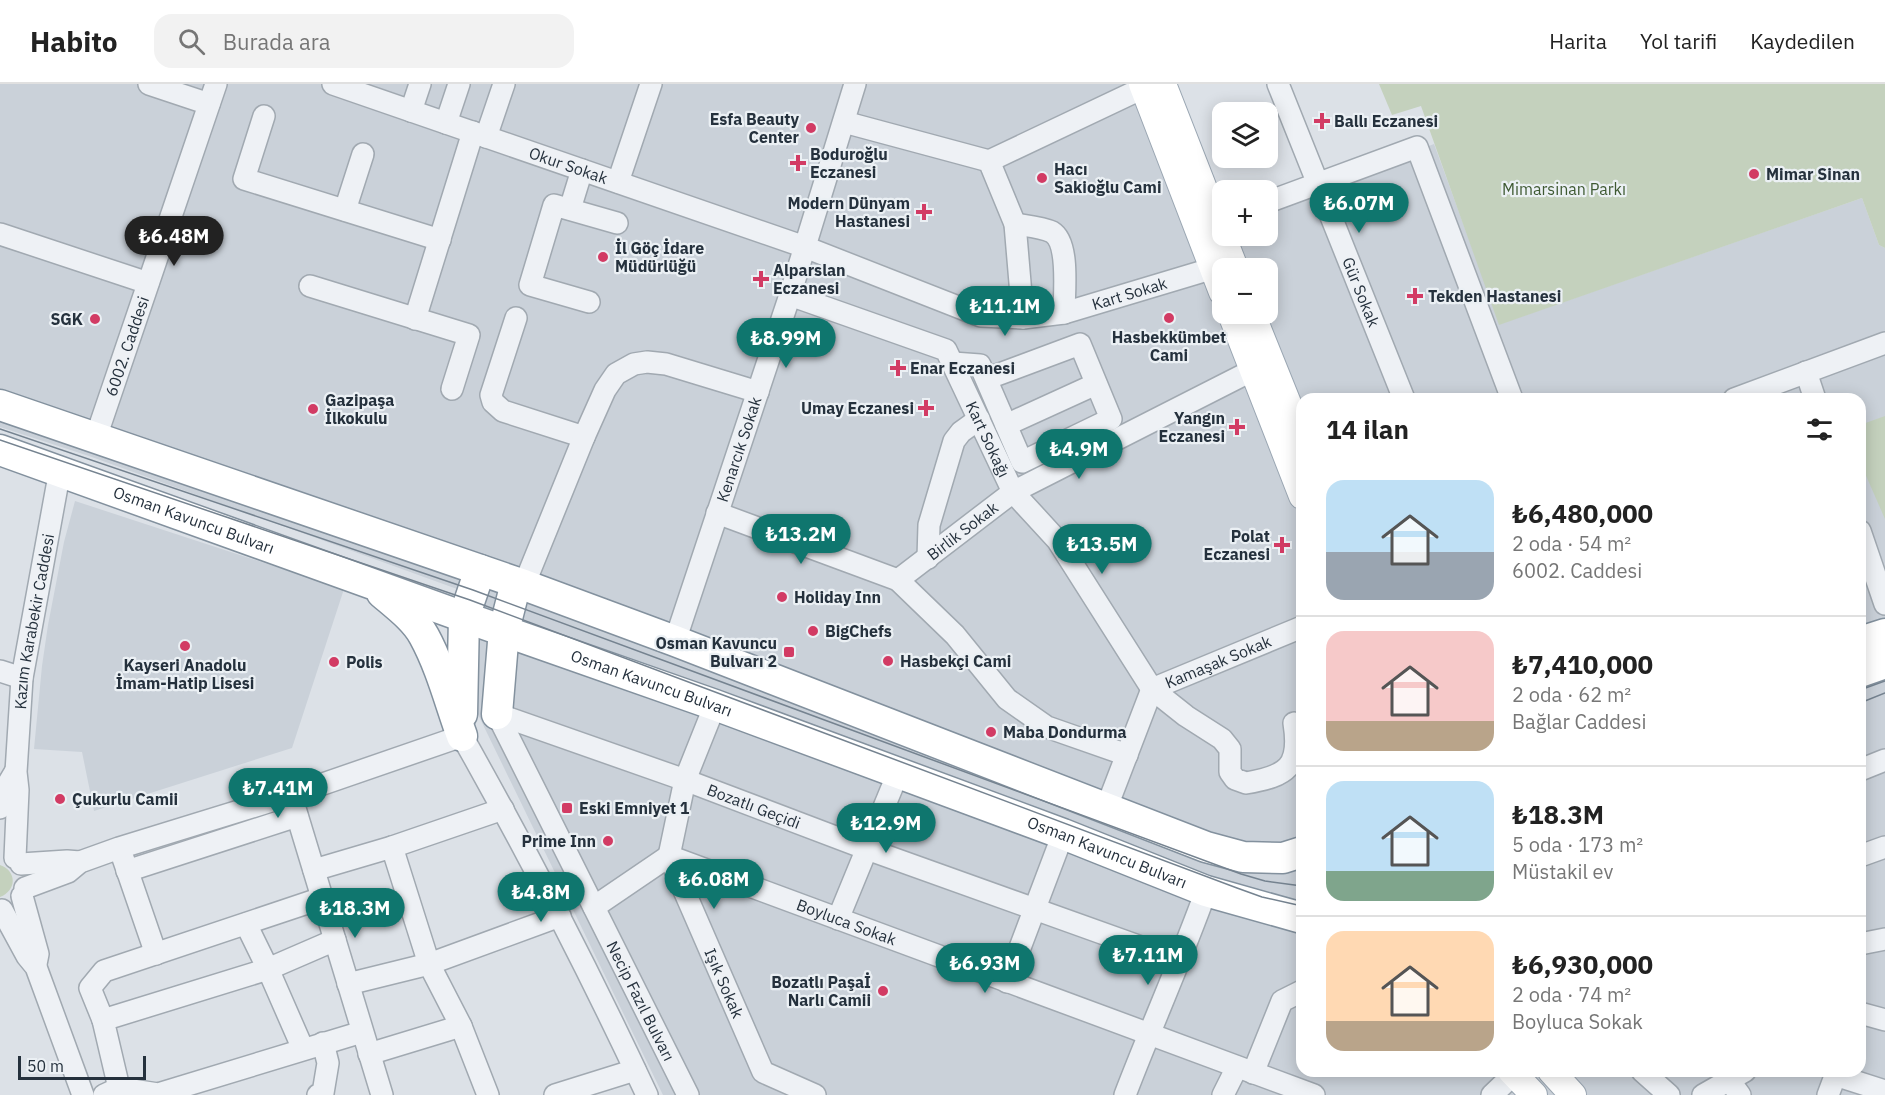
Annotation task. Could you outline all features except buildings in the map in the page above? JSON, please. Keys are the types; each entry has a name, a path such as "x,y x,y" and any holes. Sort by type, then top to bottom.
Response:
{"highway":[{"path":"0,405 520,584 1206,847 1243,857 1283,858 1296,854"},
{"name":"Osman Kavuncu Bulvarı","path":"0,450 715,705 1063,834 1206,891 1296,916"},
{"path":"462,736 464,616 480,570"},
{"path":"370,583 403,611 423,634 435,660 462,736"},
{"path":"497,714 504,630 520,584"},
{"path":"1866,640 1885,634"},
{"path":"1866,670 1885,663"}],"main road":[{"path":"1149,85 1212,205"},
{"path":"1149,85 1220,258"},
{"path":"1235,324 1296,481"},
{"path":"1256,324 1296,423"},
{"path":"1518,1077 1534,1095"},
{"path":"1556,1077 1573,1095"}],"street":[{"path":"149,84 209,104"},
{"name":"6002. Caddesi","path":"96,437 216,84"},
{"name":"Okur Sokak","path":"333,84 369,90 411,111 805,247"},
{"path":"411,111 420,84"},
{"path":"446,123 459,84"},
{"path":"416,319 440,240 480,135 504,84"},
{"path":"618,182 651,84"},
{"name":"Kenarcık Sokak","path":"675,642 790,295 855,84"},
{"name":"Gür Sokak","path":"1278,84 1402,393"},
{"path":"844,122 989,161 1149,85"},
{"path":"264,116 244,179 440,240"},
{"path":"1278,198 1417,147 1510,393"},
{"path":"345,210 363,154"},
{"path":"989,161 1016,224 1023,318"},
{"path":"570,209 582,170"},
{"path":"589,302 530,285 554,205 617,223"},
{"path":"1016,224 1050,231 1060,240 1063,250 1064,313"},
{"path":"0,234 148,284"},
{"name":"Kart Sokak","path":"805,247 981,316 1023,318 1064,313 1212,271"},
{"path":"310,286 469,335 452,389"},
{"name":"Kart Sokağı","path":"790,295 946,350 1012,492 1058,541 1152,688 1186,716 1222,739 1230,749 1230,772 1240,782 1252,782 1281,772 1291,765 1296,751 1294,723"},
{"path":"516,318 491,395 493,402 503,411 584,436"},
{"path":"1754,393 1885,343"},
{"path":"953,363 980,364 986,379 1022,462 1111,419 1080,344 986,379"},
{"path":"520,584 605,390 616,374 634,364 647,362 666,364 758,392"},
{"name":"Birlik Sokak","path":"898,580 1012,492 1253,370"},
{"path":"1806,372 1813,393"},
{"path":"1006,425 1096,384"},
{"path":"927,558 929,525 954,441 961,432 979,419"},
{"name":"Kazım Karabekir Caddesi","path":"36,968 38,954 24,892 26,880 12,858 18,790 16,772 22,678 60,470"},
{"path":"717,513 898,580 955,635 1006,699 1047,727 1127,755"},
{"path":"1866,562 1885,604"},
{"name":"Kamaşak Sokak","path":"1107,809 1152,688 1296,629"},
{"path":"0,671 22,678"},
{"path":"594,907 669,856 685,780 715,705"},
{"name":"Bozatlı Geçidi","path":"497,714 685,780 867,849 1180,961"},
{"name":"Necip Fazıl Bulvarı","path":"497,714 688,1095"},
{"path":"83,1095 36,968 1,910 10,907 24,892 68,872 80,862 291,795 462,736 560,916 647,1095"},
{"path":"1866,768 1885,760"},
{"name":"Kazım Karabekir Caddesi","path":"0,808 5,789 16,772"},
{"path":"838,919 898,773"},
{"path":"291,795 382,1095"},
{"path":"314,870 392,847 503,809"},
{"path":"127,871 297,816"},
{"path":"1006,982 1063,834"},
{"path":"392,847 429,964 461,1026 488,1095"},
{"path":"1866,854 1885,847"},
{"path":"119,848 156,954"},
{"name":"Boyluca Sokak","path":"669,856 1314,1095"},
{"name":"Işık Sokak","path":"669,856 763,1072 815,1095"},
{"path":"12,858 80,862"},
{"path":"1125,1095 1206,891"},
{"path":"322,898 104,971 90,988 104,1020 112,1092 158,1095 362,1032"},
{"path":"348,984 429,964 560,916"},
{"path":"246,924 268,969 313,1046 328,1063 323,1093 318,1095"},
{"path":"1866,943 1885,939"},
{"path":"104,1020 268,969 335,940"},
{"path":"1223,1095 1245,1070 1282,1001 1296,994"},
{"path":"1866,1015 1885,1020"},
{"path":"369,1054 461,1026"},
{"path":"555,1095 608,1087 635,1070"},
{"path":"1492,1095 1508,1077"},
{"path":"1649,1077 1669,1095"},
{"path":"1833,1080 1885,1091"},
{"path":"1703,1095 1738,1082"}],"shaded area":[{"path":"0,84 1151,84 1212,215 1212,246 1278,246 1278,204 1434,144 1500,324 1862,198 1879,245 1885,248 1885,1095 663,1095 471,700 482,598 89,456 0,427"},
{"name":"Kayseri Anadolu İmam-Hatip Lisesi","path":"75,501 344,589 292,748 94,811 82,752 34,749 48,625 64,542"}],"green space":[{"name":"Mimarsinan Parkı","path":"1379,84 1885,84 1885,248 1879,245 1862,198 1499,325 1421,106 1392,115"},
{"path":"1885,416 1885,519 1866,476 1866,423"},
{"path":"0,865 10,872 13,881 10,890 0,897"}],"tram line":[{"path":"0,429 473,590 1241,874 1265,881 1296,885"},
{"path":"0,440 470,600 1237,888 1262,897 1296,905"},
{"path":"1866,688 1885,681"},
{"path":"1866,701 1885,693"}],"place":[{"name":"Ballı Eczanesi","path":"1322,121"},
{"name":"Esfa Beauty Center","path":"811,128"},
{"name":"Boduroğlu Eczanesi","path":"798,163"},
{"name":"Mimar Sinan","path":"1754,174"},
{"name":"Hacı Sakioğlu Cami","path":"1042,178"},
{"name":"Modern Dünyam Hastanesi","path":"924,212"},
{"name":"İl Göç İdare Müdürlüğü","path":"603,257"},
{"name":"Alparslan Eczanesi","path":"761,279"},
{"name":"Tekden Hastanesi","path":"1415,296"},
{"name":"Hasbekkümbet Cami","path":"1169,318"},
{"name":"SGK","path":"95,319"},
{"name":"Enar Eczanesi","path":"898,368"},
{"name":"Umay Eczanesi","path":"926,408"},
{"name":"Gazipaşa İlkokulu","path":"313,409"},
{"name":"Yangın Eczanesi","path":"1237,427"},
{"name":"Polat Eczanesi","path":"1282,545"},
{"name":"Holiday Inn","path":"782,597"},
{"name":"BigChefs","path":"813,631"},
{"name":"Kayseri Anadolu İmam-Hatip Lisesi","path":"185,646"},
{"name":"Osman Kavuncu Bulvarı 2","path":"789,652"},
{"name":"Hasbekçi Cami","path":"888,661"},
{"name":"Polis","path":"334,662"},
{"name":"Maba Dondurma","path":"991,732"},
{"name":"Çukurlu Camii","path":"60,799"},
{"name":"Eski Emniyet 1","path":"567,808"},
{"name":"Prime Inn","path":"608,841"},
{"name":"Bozatlı Paşaİ Narlı Camii","path":"883,991"}]}
